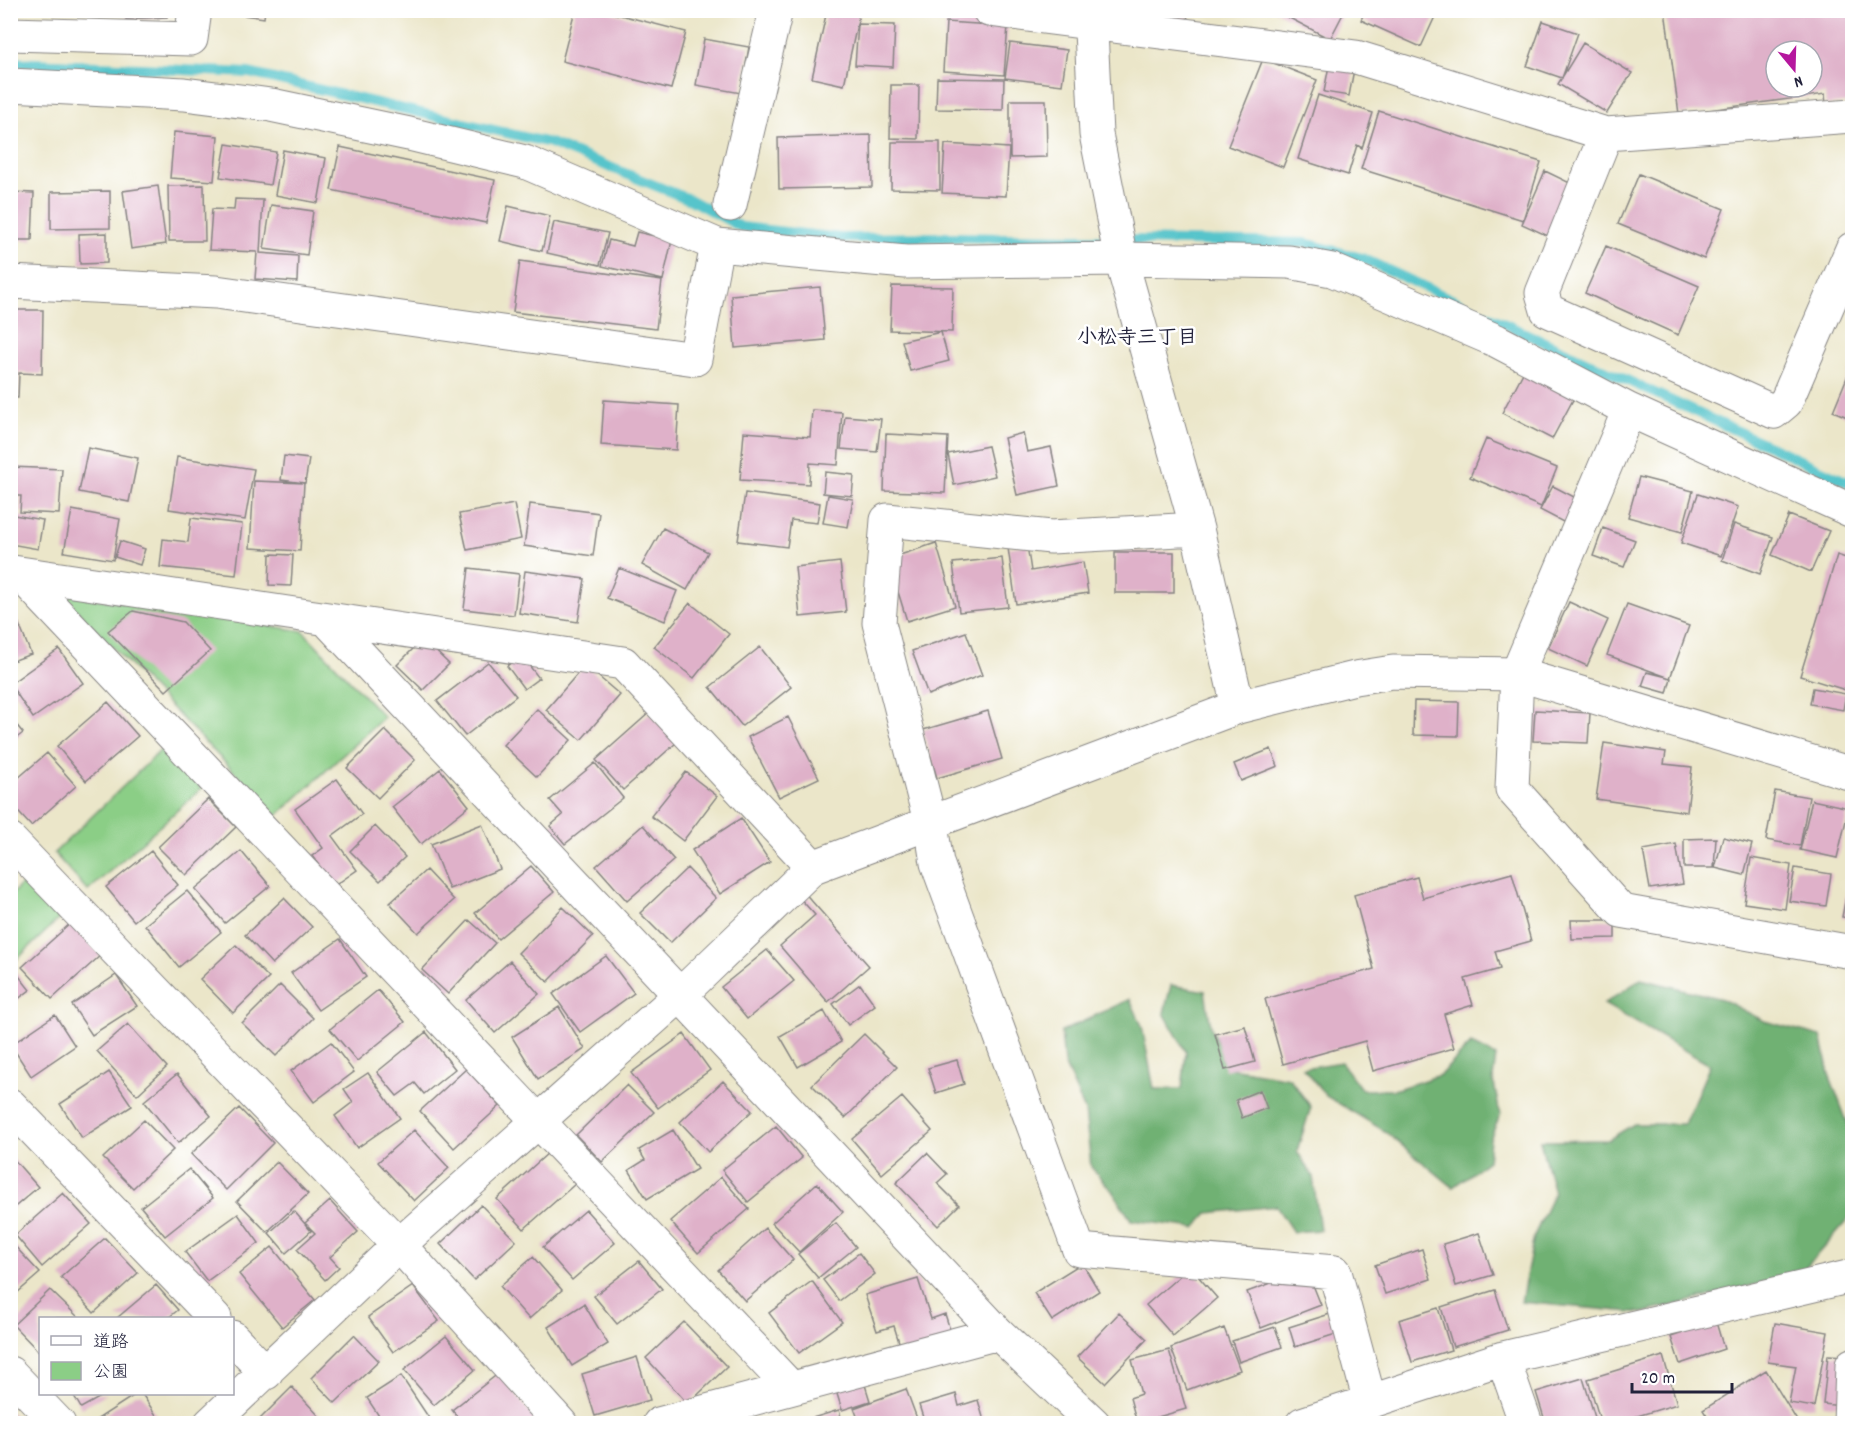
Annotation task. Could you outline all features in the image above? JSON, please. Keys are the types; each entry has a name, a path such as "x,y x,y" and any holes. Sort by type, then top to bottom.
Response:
{"street":[{"path":"10,34 191,39 195,10"},
{"path":"730,205 776,10"},
{"path":"989,10 1090,17 1356,57 1606,134 1852,116"},
{"path":"1090,17 1096,134 1121,259 1197,529 1238,707"},
{"path":"10,85 184,93 271,105 409,134 525,162 717,245 906,262 1121,259 1289,262 1332,270 1497,341 1629,410 1852,511"},
{"path":"1606,134 1542,293 1547,310 1773,412 1785,402 1852,249"},
{"path":"10,282 216,292 694,359 717,245"},
{"path":"1629,410 1517,674 1512,789 1621,911 1852,952"},
{"path":"1197,529 1051,537 887,520 879,623 931,825 937,863 1079,1250 1335,1272 1370,1402"},
{"path":"15,573 623,663 813,867"},
{"path":"15,573 539,1119 791,1388"},
{"path":"328,621 998,1333 1094,1424"},
{"path":"210,1424 399,1245 679,996 813,867 931,825 1238,707 1355,678 1393,672 1517,674 1852,774"},
{"path":"10,840 399,1245 561,1424"},
{"path":"10,1104 214,1317"},
{"path":"1302,1424 1503,1358 1852,1276"},
{"path":"659,1424 998,1333"},
{"path":"234,1339 266,1373"},
{"path":"1503,1358 1526,1424"},
{"path":"1850,1424 1852,1365"},
{"path":"10,1373 59,1424"}],"green space":[{"path":"60,593 303,631 384,717 277,816"},
{"path":"164,747 202,788 88,891 54,853"},
{"path":"28,878 64,914 11,965 11,895"},
{"path":"1641,979 1722,999 1764,1021 1821,1036 1829,1074 1852,1135 1852,1215 1801,1273 1643,1313 1521,1302 1534,1236 1554,1193 1540,1141 1608,1140 1634,1124 1684,1124 1710,1065 1604,1004"},
{"path":"1171,985 1205,991 1211,1028 1231,1068 1289,1078 1311,1107 1297,1151 1313,1177 1320,1230 1293,1232 1276,1206 1208,1213 1195,1228 1131,1220 1114,1193 1091,1167 1085,1111 1064,1063 1061,1032 1130,999 1142,1026 1154,1089 1182,1089 1186,1052 1164,1013"},
{"path":"1471,1044 1496,1056 1493,1078 1500,1115 1490,1139 1488,1161 1453,1187 1383,1130 1326,1096 1303,1068 1341,1062 1362,1090 1394,1090 1440,1075"}],"building":[{"path":"125,10 166,10 167,17 126,19"},
{"path":"207,10 265,10 264,18"},
{"path":"575,10 601,10 686,32 671,89 562,61"},
{"path":"827,10 860,10 844,85 812,78"},
{"path":"1154,10 1189,10 1187,20"},
{"path":"1274,10 1345,10 1330,39"},
{"path":"1365,10 1438,10 1421,47 1361,20"},
{"path":"1665,10 1852,10 1852,102 1826,105 1824,39 1764,39 1764,99 1788,99 1679,114"},
{"path":"1543,21 1578,33 1562,78 1527,66"},
{"path":"946,22 1008,26 1004,75 943,71"},
{"path":"858,24 895,25 893,67 855,65"},
{"path":"704,39 749,47 741,93 696,85"},
{"path":"1010,43 1067,50 1062,85 1005,78"},
{"path":"1583,43 1632,73 1607,113 1558,84"},
{"path":"1263,59 1317,80 1283,167 1228,146"},
{"path":"1330,60 1355,64 1349,96 1324,92"},
{"path":"937,78 1004,79 1003,110 936,109"},
{"path":"891,85 919,85 918,139 890,138"},
{"path":"1318,95 1373,113 1362,148 1357,145 1348,175 1298,159"},
{"path":"1010,100 1046,100 1047,157 1010,158"},
{"path":"1379,111 1541,162 1523,220 1361,169"},
{"path":"174,132 218,136 214,181 170,178"},
{"path":"871,135 872,187 779,189 778,138"},
{"path":"892,142 940,142 940,190 891,189"},
{"path":"226,144 276,152 270,185 220,177"},
{"path":"945,144 1009,148 1006,196 942,193"},
{"path":"340,147 495,180 486,223 331,190"},
{"path":"283,150 326,158 318,203 275,195"},
{"path":"1545,171 1572,184 1548,236 1522,224"},
{"path":"1639,174 1724,209 1704,259 1618,224"},
{"path":"204,185 205,241 169,241 168,186"},
{"path":"158,186 166,244 131,249 123,191"},
{"path":"110,191 110,228 51,229 51,192"},
{"path":"10,192 34,193 32,240 10,240"},
{"path":"235,199 263,200 260,253 298,256 297,282 255,279 257,252 209,250 212,209 234,210"},
{"path":"271,205 313,211 307,255 264,249"},
{"path":"508,206 550,216 542,251 500,241"},
{"path":"554,222 608,233 600,265 547,253"},
{"path":"637,232 672,240 663,280 602,266 609,240 633,246"},
{"path":"107,233 107,263 80,264 79,234"},
{"path":"1606,246 1699,286 1678,335 1585,293"},
{"path":"520,261 662,281 656,329 513,312"},
{"path":"892,286 953,287 952,332 890,330"},
{"path":"820,287 825,340 735,348 731,295"},
{"path":"10,310 43,310 42,374 19,373 18,398 10,398"},
{"path":"941,332 949,361 910,371 902,341"},
{"path":"1525,369 1575,396 1552,439 1502,413"},
{"path":"1850,370 1852,371 1852,419 1833,411"},
{"path":"604,400 679,405 676,450 601,445"},
{"path":"812,410 842,412 838,465 810,463 809,484 740,480 744,432 810,437"},
{"path":"845,416 881,419 877,452 841,449"},
{"path":"1023,433 1027,452 1051,447 1059,486 1017,495 1004,438"},
{"path":"886,434 948,437 945,493 884,491"},
{"path":"1486,439 1557,468 1541,507 1470,477"},
{"path":"988,446 995,476 954,485 948,454"},
{"path":"88,448 138,458 129,502 79,492"},
{"path":"284,456 309,459 305,483 281,480"},
{"path":"177,457 254,469 245,520 169,509"},
{"path":"10,467 62,469 59,514 20,512 21,496 10,496"},
{"path":"825,472 854,475 852,496 823,493"},
{"path":"1639,477 1693,491 1682,532 1628,517"},
{"path":"254,481 304,483 300,551 250,548"},
{"path":"1553,486 1578,499 1565,523 1540,510"},
{"path":"745,493 820,503 817,523 791,520 787,547 738,541"},
{"path":"1698,494 1738,507 1721,556 1681,543"},
{"path":"828,495 853,499 848,527 823,523"},
{"path":"514,504 521,539 467,550 459,514"},
{"path":"530,504 599,513 593,556 524,546"},
{"path":"72,510 120,519 113,560 64,552"},
{"path":"14,515 43,520 38,549 10,544"},
{"path":"1789,515 1829,531 1811,572 1772,555"},
{"path":"191,518 242,524 236,575 160,567 163,539 188,542"},
{"path":"1734,524 1773,537 1760,574 1722,560"},
{"path":"663,528 708,552 687,590 642,565"},
{"path":"1603,528 1635,540 1624,567 1593,556"},
{"path":"120,541 145,549 140,565 115,557"},
{"path":"936,543 955,606 907,621 888,559"},
{"path":"1027,545 1031,571 1083,562 1088,593 1016,604 1008,548"},
{"path":"1115,552 1174,552 1174,593 1115,593"},
{"path":"270,554 293,555 291,586 269,585"},
{"path":"1837,555 1852,560 1852,692 1800,676"},
{"path":"1002,558 1008,607 959,612 953,563"},
{"path":"840,562 846,612 800,617 795,567"},
{"path":"469,568 519,574 514,615 464,609"},
{"path":"619,568 677,591 665,621 607,598"},
{"path":"525,571 585,579 578,622 519,613"},
{"path":"10,602 31,654 10,662"},
{"path":"1569,602 1608,620 1587,666 1548,648"},
{"path":"690,603 729,634 694,678 654,647"},
{"path":"1627,604 1689,626 1670,678 1607,655"},
{"path":"133,611 183,622 210,651 166,691 108,631"},
{"path":"966,632 982,675 928,695 912,651"},
{"path":"423,639 449,664 423,690 397,665"},
{"path":"760,647 791,687 742,726 710,687"},
{"path":"59,649 83,683 33,718 10,684"},
{"path":"521,655 539,678 524,689 507,666"},
{"path":"488,662 516,696 465,736 437,701"},
{"path":"585,665 620,695 581,740 546,710"},
{"path":"1647,672 1671,678 1667,693 1642,686"},
{"path":"1813,688 1846,694 1843,710 1810,704"},
{"path":"1414,701 1459,702 1458,736 1413,735"},
{"path":"108,702 138,736 86,781 57,746"},
{"path":"537,709 571,740 537,777 503,745"},
{"path":"1535,710 1590,713 1588,743 1533,741"},
{"path":"988,711 1002,759 937,778 923,730"},
{"path":"649,713 676,743 623,790 596,760"},
{"path":"10,717 23,733 10,743"},
{"path":"788,717 819,778 779,797 748,737"},
{"path":"385,730 415,760 378,798 347,768"},
{"path":"1604,743 1666,752 1664,764 1692,767 1687,812 1596,799"},
{"path":"1271,749 1278,766 1241,781 1234,764"},
{"path":"47,753 76,786 31,826 10,803 10,785"},
{"path":"595,763 623,798 565,844 550,826 563,815 550,800"},
{"path":"440,769 469,806 421,844 392,807"},
{"path":"686,772 717,796 683,841 651,816"},
{"path":"337,779 362,814 332,836 357,870 334,886 312,856 323,848 295,809"},
{"path":"1775,791 1809,797 1800,846 1766,840"},
{"path":"208,799 236,827 186,875 158,847"},
{"path":"1812,800 1849,808 1837,858 1800,850"},
{"path":"741,818 770,862 720,894 692,850"},
{"path":"482,824 500,869 449,889 431,844"},
{"path":"643,825 674,860 627,901 596,866"},
{"path":"375,826 405,857 380,881 350,851"},
{"path":"1723,837 1752,844 1744,875 1715,868"},
{"path":"1716,838 1714,868 1684,868 1684,839"},
{"path":"1676,844 1683,884 1650,889 1643,850"},
{"path":"151,851 178,885 134,921 106,887"},
{"path":"241,851 270,886 225,923 195,889"},
{"path":"1751,858 1791,865 1785,909 1744,903"},
{"path":"531,866 554,892 498,939 475,913"},
{"path":"687,868 716,898 670,943 640,913"},
{"path":"1795,868 1831,874 1826,906 1789,901"},
{"path":"426,870 454,900 418,933 390,903"},
{"path":"1852,871 1852,919 1842,917"},
{"path":"1512,873 1531,941 1495,951 1500,969 1465,979 1473,1005 1444,1014 1454,1048 1373,1071 1365,1041 1283,1064 1265,999 1374,969 1354,895 1417,877 1423,898"},
{"path":"802,890 869,966 828,1002 780,946 815,915 797,895"},
{"path":"187,891 221,932 179,967 145,925"},
{"path":"284,898 312,927 272,964 245,935"},
{"path":"563,907 593,936 548,982 518,953"},
{"path":"469,920 495,943 448,994 422,970"},
{"path":"1571,920 1615,920 1615,938 1572,939"},
{"path":"71,923 101,955 52,999 22,967"},
{"path":"340,939 366,977 318,1010 291,973"},
{"path":"236,945 269,978 233,1013 200,979"},
{"path":"767,950 794,981 747,1019 721,987"},
{"path":"606,956 634,993 580,1032 553,994"},
{"path":"510,961 539,994 495,1033 466,1000"},
{"path":"15,971 30,990 10,1005 10,974"},
{"path":"116,975 137,1006 92,1035 72,1005"},
{"path":"860,984 875,1005 848,1025 833,1004"},
{"path":"280,985 313,1018 276,1056 242,1023"},
{"path":"378,990 405,1022 357,1061 330,1029"},
{"path":"559,1007 585,1049 538,1079 512,1037"},
{"path":"824,1011 841,1042 798,1067 780,1036"},
{"path":"55,1015 75,1046 31,1076 11,1045"},
{"path":"128,1024 167,1067 137,1095 97,1051"},
{"path":"1245,1026 1255,1062 1225,1070 1215,1034"},
{"path":"426,1032 455,1069 424,1094 415,1083 397,1096 377,1072"},
{"path":"684,1034 710,1070 658,1108 631,1073"},
{"path":"864,1034 897,1067 845,1118 812,1085"},
{"path":"331,1042 354,1072 314,1102 291,1071"},
{"path":"957,1060 964,1084 936,1093 928,1068"},
{"path":"466,1069 500,1106 454,1148 420,1111"},
{"path":"109,1072 132,1106 82,1138 60,1104"},
{"path":"368,1073 400,1118 357,1148 335,1116 353,1102 344,1089"},
{"path":"177,1074 211,1116 178,1143 144,1101"},
{"path":"723,1081 752,1111 708,1152 680,1122"},
{"path":"627,1085 654,1112 602,1162 576,1135"},
{"path":"1260,1090 1267,1108 1242,1118 1236,1100"},
{"path":"902,1097 932,1131 882,1174 852,1139"},
{"path":"239,1108 273,1143 226,1190 191,1154"},
{"path":"144,1120 173,1150 133,1188 103,1158"},
{"path":"776,1126 802,1158 748,1202 722,1170"},
{"path":"414,1130 449,1168 414,1201 378,1162"},
{"path":"673,1130 697,1169 647,1199 629,1170 645,1160 639,1150"},
{"path":"548,1153 575,1184 524,1229 497,1199"},
{"path":"927,1153 947,1174 937,1183 959,1205 938,1226 896,1183"},
{"path":"10,1155 38,1187 10,1211"},
{"path":"277,1162 308,1194 267,1232 237,1201"},
{"path":"189,1169 213,1198 165,1236 141,1207"},
{"path":"721,1177 749,1209 698,1253 670,1221"},
{"path":"817,1183 843,1212 799,1252 772,1223"},
{"path":"63,1193 91,1224 42,1267 15,1235"},
{"path":"330,1201 358,1232 330,1257 339,1267 325,1280 297,1249 315,1233 305,1223"},
{"path":"481,1205 516,1241 474,1280 440,1244"},
{"path":"586,1210 615,1243 572,1280 543,1247"},
{"path":"294,1211 311,1231 286,1253 269,1233"},
{"path":"238,1214 259,1243 207,1281 185,1252"},
{"path":"836,1223 856,1247 818,1278 798,1254"},
{"path":"765,1228 793,1260 745,1301 718,1270"},
{"path":"1479,1233 1493,1275 1456,1286 1443,1244"},
{"path":"105,1238 138,1273 94,1313 61,1277"},
{"path":"10,1241 40,1273 10,1299"},
{"path":"272,1247 315,1300 282,1327 239,1274"},
{"path":"1422,1249 1431,1279 1385,1294 1375,1265"},
{"path":"859,1253 875,1274 839,1301 823,1280"},
{"path":"533,1257 562,1290 529,1319 500,1286"},
{"path":"639,1261 662,1289 617,1324 594,1296"},
{"path":"1082,1263 1099,1291 1052,1321 1034,1293"},
{"path":"1190,1267 1217,1298 1173,1336 1146,1305"},
{"path":"1307,1270 1321,1305 1261,1328 1247,1292"},
{"path":"918,1279 931,1319 945,1314 953,1339 903,1355 894,1326 877,1331 865,1295"},
{"path":"812,1281 842,1322 799,1353 769,1313"},
{"path":"156,1285 178,1310 169,1317 118,1317"},
{"path":"413,1286 439,1321 393,1352 368,1317"},
{"path":"50,1290 78,1317 39,1317 39,1352 13,1325"},
{"path":"1495,1290 1508,1330 1453,1347 1441,1307"},
{"path":"584,1304 608,1344 572,1366 548,1327"},
{"path":"1438,1308 1451,1350 1412,1362 1399,1320"},
{"path":"1119,1313 1147,1339 1105,1383 1077,1357"},
{"path":"1333,1313 1339,1333 1295,1347 1289,1327"},
{"path":"684,1322 727,1367 688,1404 646,1358"},
{"path":"1716,1322 1724,1349 1680,1364 1671,1337"},
{"path":"1775,1323 1828,1332 1814,1407 1789,1403 1796,1366 1768,1362"},
{"path":"1275,1327 1282,1347 1239,1362 1232,1341"},
{"path":"1224,1328 1240,1370 1187,1390 1171,1348"},
{"path":"354,1335 379,1361 335,1403 311,1378"},
{"path":"446,1336 475,1370 434,1405 404,1370"},
{"path":"1169,1350 1186,1409 1137,1423 1130,1398 1141,1394 1132,1360"},
{"path":"1828,1355 1846,1356 1842,1406 1823,1404"},
{"path":"1663,1356 1677,1404 1611,1424 1601,1424 1588,1379"},
{"path":"637,1357 650,1400 595,1416 582,1374"},
{"path":"1766,1370 1799,1424 1712,1424 1703,1410"},
{"path":"499,1373 537,1422 536,1424 463,1424 452,1410"},
{"path":"862,1375 870,1401 842,1410 834,1384"},
{"path":"401,1376 433,1424 367,1424 379,1416 367,1398"},
{"path":"1583,1378 1597,1424 1546,1424 1536,1392"},
{"path":"292,1387 319,1416 311,1424 255,1424"},
{"path":"906,1389 919,1424 860,1424 854,1408"},
{"path":"956,1394 959,1406 978,1400 985,1424 925,1424 919,1405"},
{"path":"74,1395 104,1395 81,1408"},
{"path":"134,1395 143,1395 162,1424 98,1424 96,1420"},
{"path":"839,1410 843,1424 796,1424 796,1423"},
{"path":"10,1411 23,1424 10,1424"}],"waterway":[{"path":"10,62 249,73 550,143 691,200 741,227 841,238 950,237 1305,243 1362,258 1852,484"}],"district":[{"name":"小松寺三丁目","path":"1137,339"}]}
